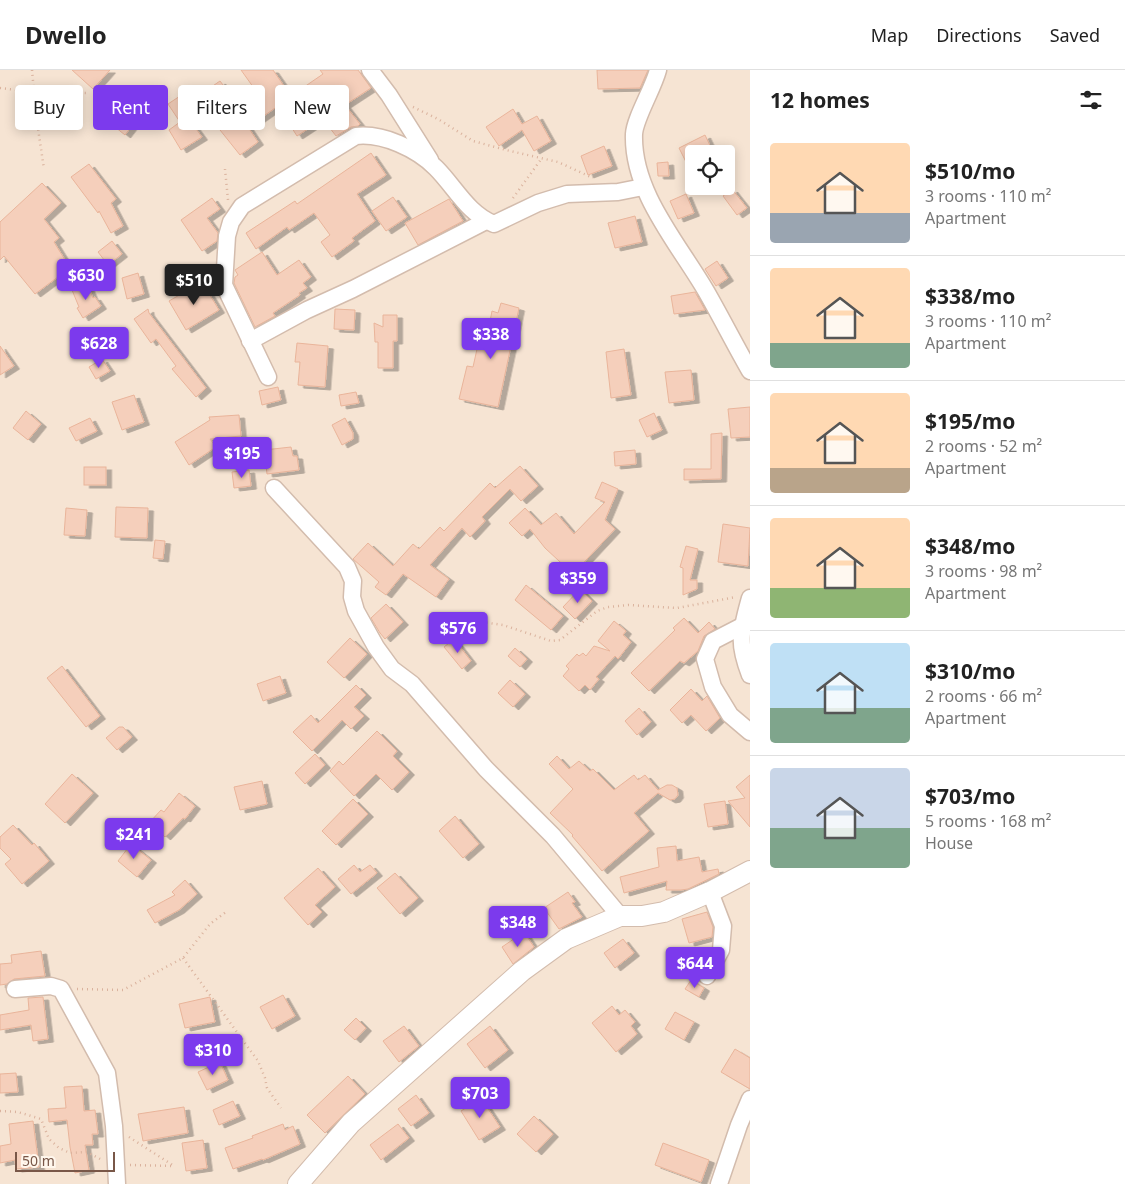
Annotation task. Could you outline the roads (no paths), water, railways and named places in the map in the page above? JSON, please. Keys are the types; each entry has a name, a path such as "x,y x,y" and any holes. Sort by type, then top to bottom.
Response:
{"street":[{"path":"370,70 389,95 436,168 462,200 486,221 494,224 538,203 567,194 618,192 644,188"},
{"path":"658,70 655,83 634,131 634,153 644,188 671,236 706,290 750,371"},
{"path":"268,377 224,285 224,256 227,236 231,222 242,206 356,136 369,134 390,140 412,150 436,168"},
{"path":"250,341 307,310 354,289 486,221"},
{"path":"274,488 347,567 354,581 352,597 356,611 376,647 392,668 412,684 486,769 553,836 620,916"},
{"path":"746,597 740,647 750,675"},
{"path":"742,626 713,641 705,659 713,687 730,715 750,732"},
{"path":"298,1184 351,1123 522,971 566,939 620,916 642,916 664,912 710,892 750,870"},
{"path":"707,976 721,950 723,926 710,892"},
{"path":"14,990 51,986 60,989 107,1073 114,1126 116,1174"},
{"path":"719,1184 738,1125 750,1099"}]}
